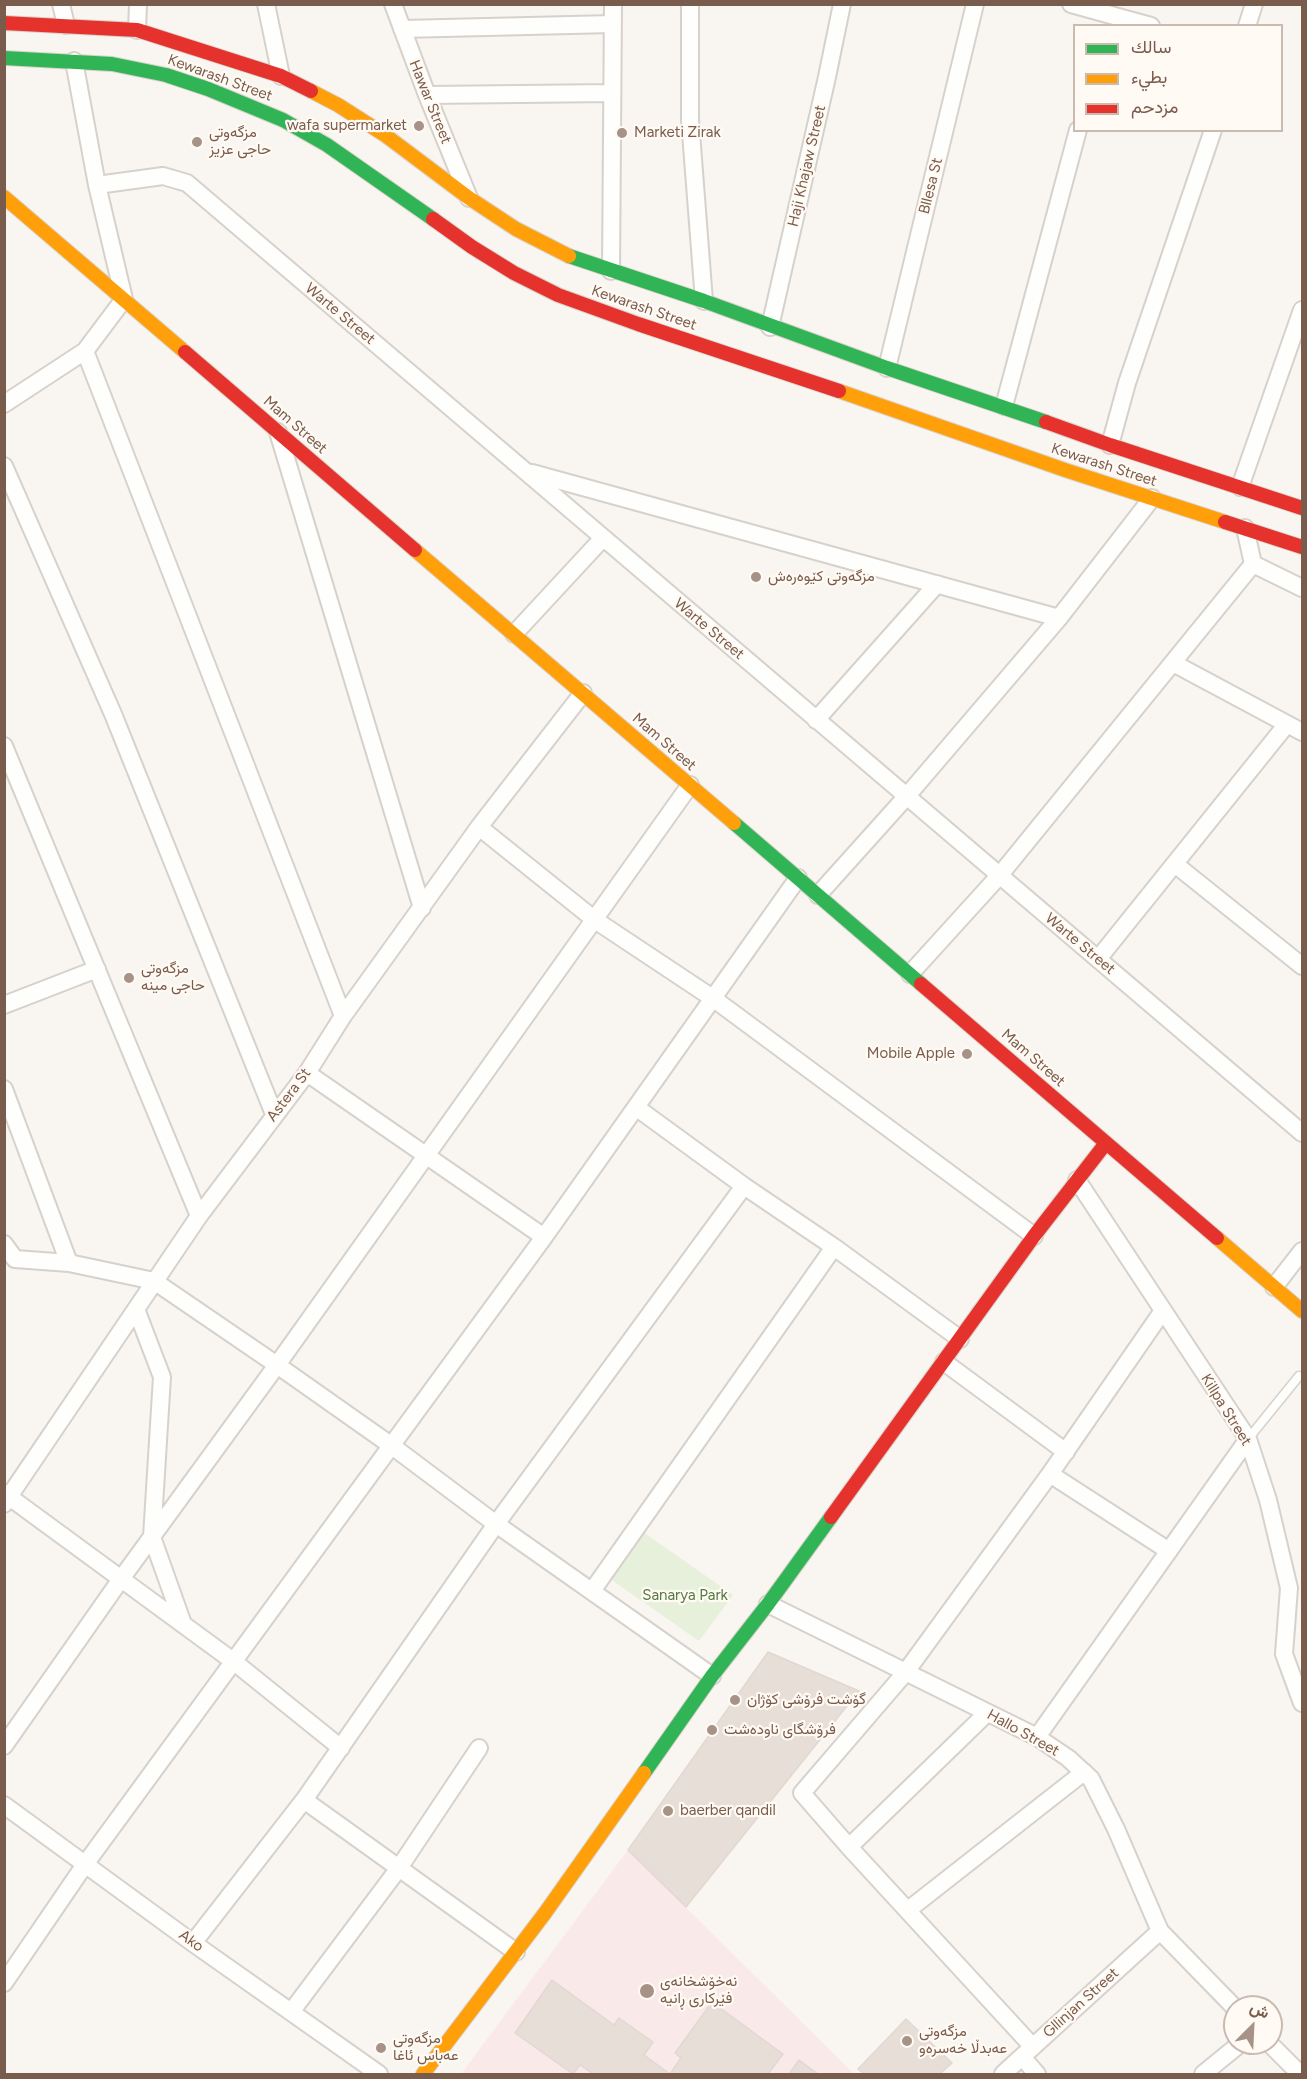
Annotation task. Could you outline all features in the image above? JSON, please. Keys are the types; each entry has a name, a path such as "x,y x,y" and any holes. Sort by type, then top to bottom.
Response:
{"street":[{"path":"61,4 66,26"},
{"path":"137,30 138,4"},
{"path":"266,4 281,76"},
{"name":"Hawar Street","path":"393,4 469,198"},
{"path":"611,272 613,4"},
{"path":"690,4 690,120 704,301"},
{"name":"‌Haji Khajaw Street","path":"770,327 842,4"},
{"name":"Bllesa St","path":"887,368 975,4"},
{"path":"1071,4 1144,24"},
{"path":"1247,24 1254,4"},
{"name":"Kewarash Street","path":"4,23 137,30 281,76 338,105 385,135 469,198 545,245 611,272 704,301 887,368 1004,406 1077,438 1110,445 1302,508"},
{"path":"402,29 613,24"},
{"name":"Kewarash Street","path":"4,58 112,64 166,75 248,104 283,120 327,145 472,247 514,273 558,295 638,324 1066,465 1152,498 1187,500 1245,528 1302,547"},
{"path":"4,404 85,351 124,299 97,185 74,61"},
{"path":"427,95 612,93"},
{"path":"1004,406 1077,132"},
{"path":"1110,445 1127,383 1212,132"},
{"name":"Warte Street","path":"97,185 163,176 187,183 1302,1133"},
{"name":"Mam Street","path":"4,197 1302,1311"},
{"path":"1240,487 1302,310"},
{"path":"85,351 344,1016"},
{"path":"278,432 422,908"},
{"path":"5,467 113,714 274,1114"},
{"path":"525,471 1059,618"},
{"path":"1187,500 1196,473"},
{"path":"818,895 906,797 1059,618 1152,498"},
{"path":"1245,528 1253,564"},
{"path":"514,634 603,538"},
{"path":"1253,564 1302,588"},
{"path":"910,974 999,876 1253,564"},
{"path":"816,720 937,584"},
{"path":"1098,959 1295,728 1173,663"},
{"name":"Astera St","path":"6,1498 199,1216 307,1073 344,1016 479,828 583,693"},
{"path":"4,746 199,1216"},
{"path":"4,1746 690,785"},
{"path":"479,828 595,920 714,999 1034,1236"},
{"path":"1176,865 1302,966"},
{"path":"4,1983 86,1863 637,1108 798,878"},
{"path":"4,1005 97,969"},
{"path":"307,1073 544,1237"},
{"path":"4,1089 69,1263"},
{"path":"637,1108 960,1339"},
{"path":"423,2074 516,1952 712,1676 768,1604 1034,1236 1106,1143"},
{"name":"Killpa Street","path":"1077,1180 1248,1439 1296,1589 1284,1654 1302,1703"},
{"path":"194,1943 304,1800 496,1524 744,1185"},
{"path":"4,1244 10,1265 69,1263 154,1281 392,1446 496,1524 712,1676"},
{"path":"592,1591 834,1247"},
{"path":"1274,1287 1302,1251"},
{"path":"136,1309 162,1377 153,1537 183,1624"},
{"path":"1037,2074 1028,2052 908,1910 802,1793 905,1673 1050,1474 1162,1312"},
{"path":"944,1362 1065,1452"},
{"path":"1037,1737 1248,1439"},
{"path":"1050,1474 1169,1551"},
{"path":"6,1498 233,1661 341,1748"},
{"name":"Hallo Street","path":"768,1604 1037,1737 1068,1758 1091,1779 1116,1829 1160,1932 1223,1996"},
{"path":"849,1847 987,1713"},
{"path":"291,2012 399,1868 479,1748"},
{"path":"908,1910 1084,1772"},
{"path":"304,1800 516,1952"},
{"name":"Ako","path":"4,1805 379,2074"},
{"name":"Gllinjan Street","path":"1003,2074 1160,1932"},
{"path":"1203,2074 1226,2055"},
{"path":"1281,2055 1300,2074"}],"lane":[{"path":"1248,1439 1299,1376"}],"shaded area":[{"name":"نەخۆشخانەی فێرکاری ڕانیە","path":"628,1850 854,2074 461,2074"}],"green space":[{"name":"Sanarya Park","path":"643,1532 733,1595 699,1641 609,1578"}],"building":[{"path":"768,1652 859,1691 686,1907 628,1850"},
{"path":"552,1980 614,2025 619,2018 653,2042 644,2055 670,2074 593,2074 580,2065 573,2074 515,2033"},
{"path":"712,2002 783,2054 768,2074 670,2074 681,2058 675,2053"},
{"name":"مزگەوتی عەبدڵا خەسرەو","path":"906,2019 952,2063 940,2074 864,2074 858,2069"},
{"path":"799,2060 818,2074 789,2074"}],"traffic: fast":[{"path":"4,58 112,64 166,75 208,89 283,120 327,145 433,219"},
{"path":"569,256 704,301 887,368 1046,422"},
{"path":"734,823 921,984"},
{"path":"644,1773 712,1676 831,1517"}],"traffic: slow":[{"path":"311,91 385,135 469,198 516,229 569,256"},
{"path":"4,197 185,352"},
{"path":"839,391 1065,470 1225,522"},
{"path":"415,550 734,823"},
{"path":"1217,1238 1302,1311"},
{"path":"423,2074 545,1913 644,1773"}],"traffic: jam":[{"path":"4,23 137,30 281,76 311,91"},
{"path":"433,219 514,273 558,295 839,391"},
{"path":"185,352 415,550"},
{"path":"1046,422 1302,508"},
{"path":"1225,522 1302,547"},
{"path":"921,984 1217,1238"},
{"path":"831,1517 1034,1236 1106,1143"}],"place":[{"name":"wafa supermarket","path":"419,126"},
{"name":"Marketi Zirak","path":"622,133"},
{"name":"مزگەوتی حاجی عزیز","path":"197,142"},
{"name":"مزگەوتی کێوەرەش","path":"756,577"},
{"name":"مزگەوتی حاجی مینە","path":"129,978"},
{"name":"Mobile Apple","path":"967,1054"},
{"name":"گۆشت فرۆشی کۆژان","path":"735,1700"},
{"name":"فرۆشگای ناوده‌شت","path":"712,1730"},
{"name":"baerber qandil","path":"668,1811"},
{"name":"نەخۆشخانەی فێرکاری ڕانیە","path":"647,1991"},
{"name":"مزگەوتی عەبدڵا خەسرەو","path":"907,2041"},
{"name":"مزگەوتی عەباس ئاغا","path":"381,2048"}]}
